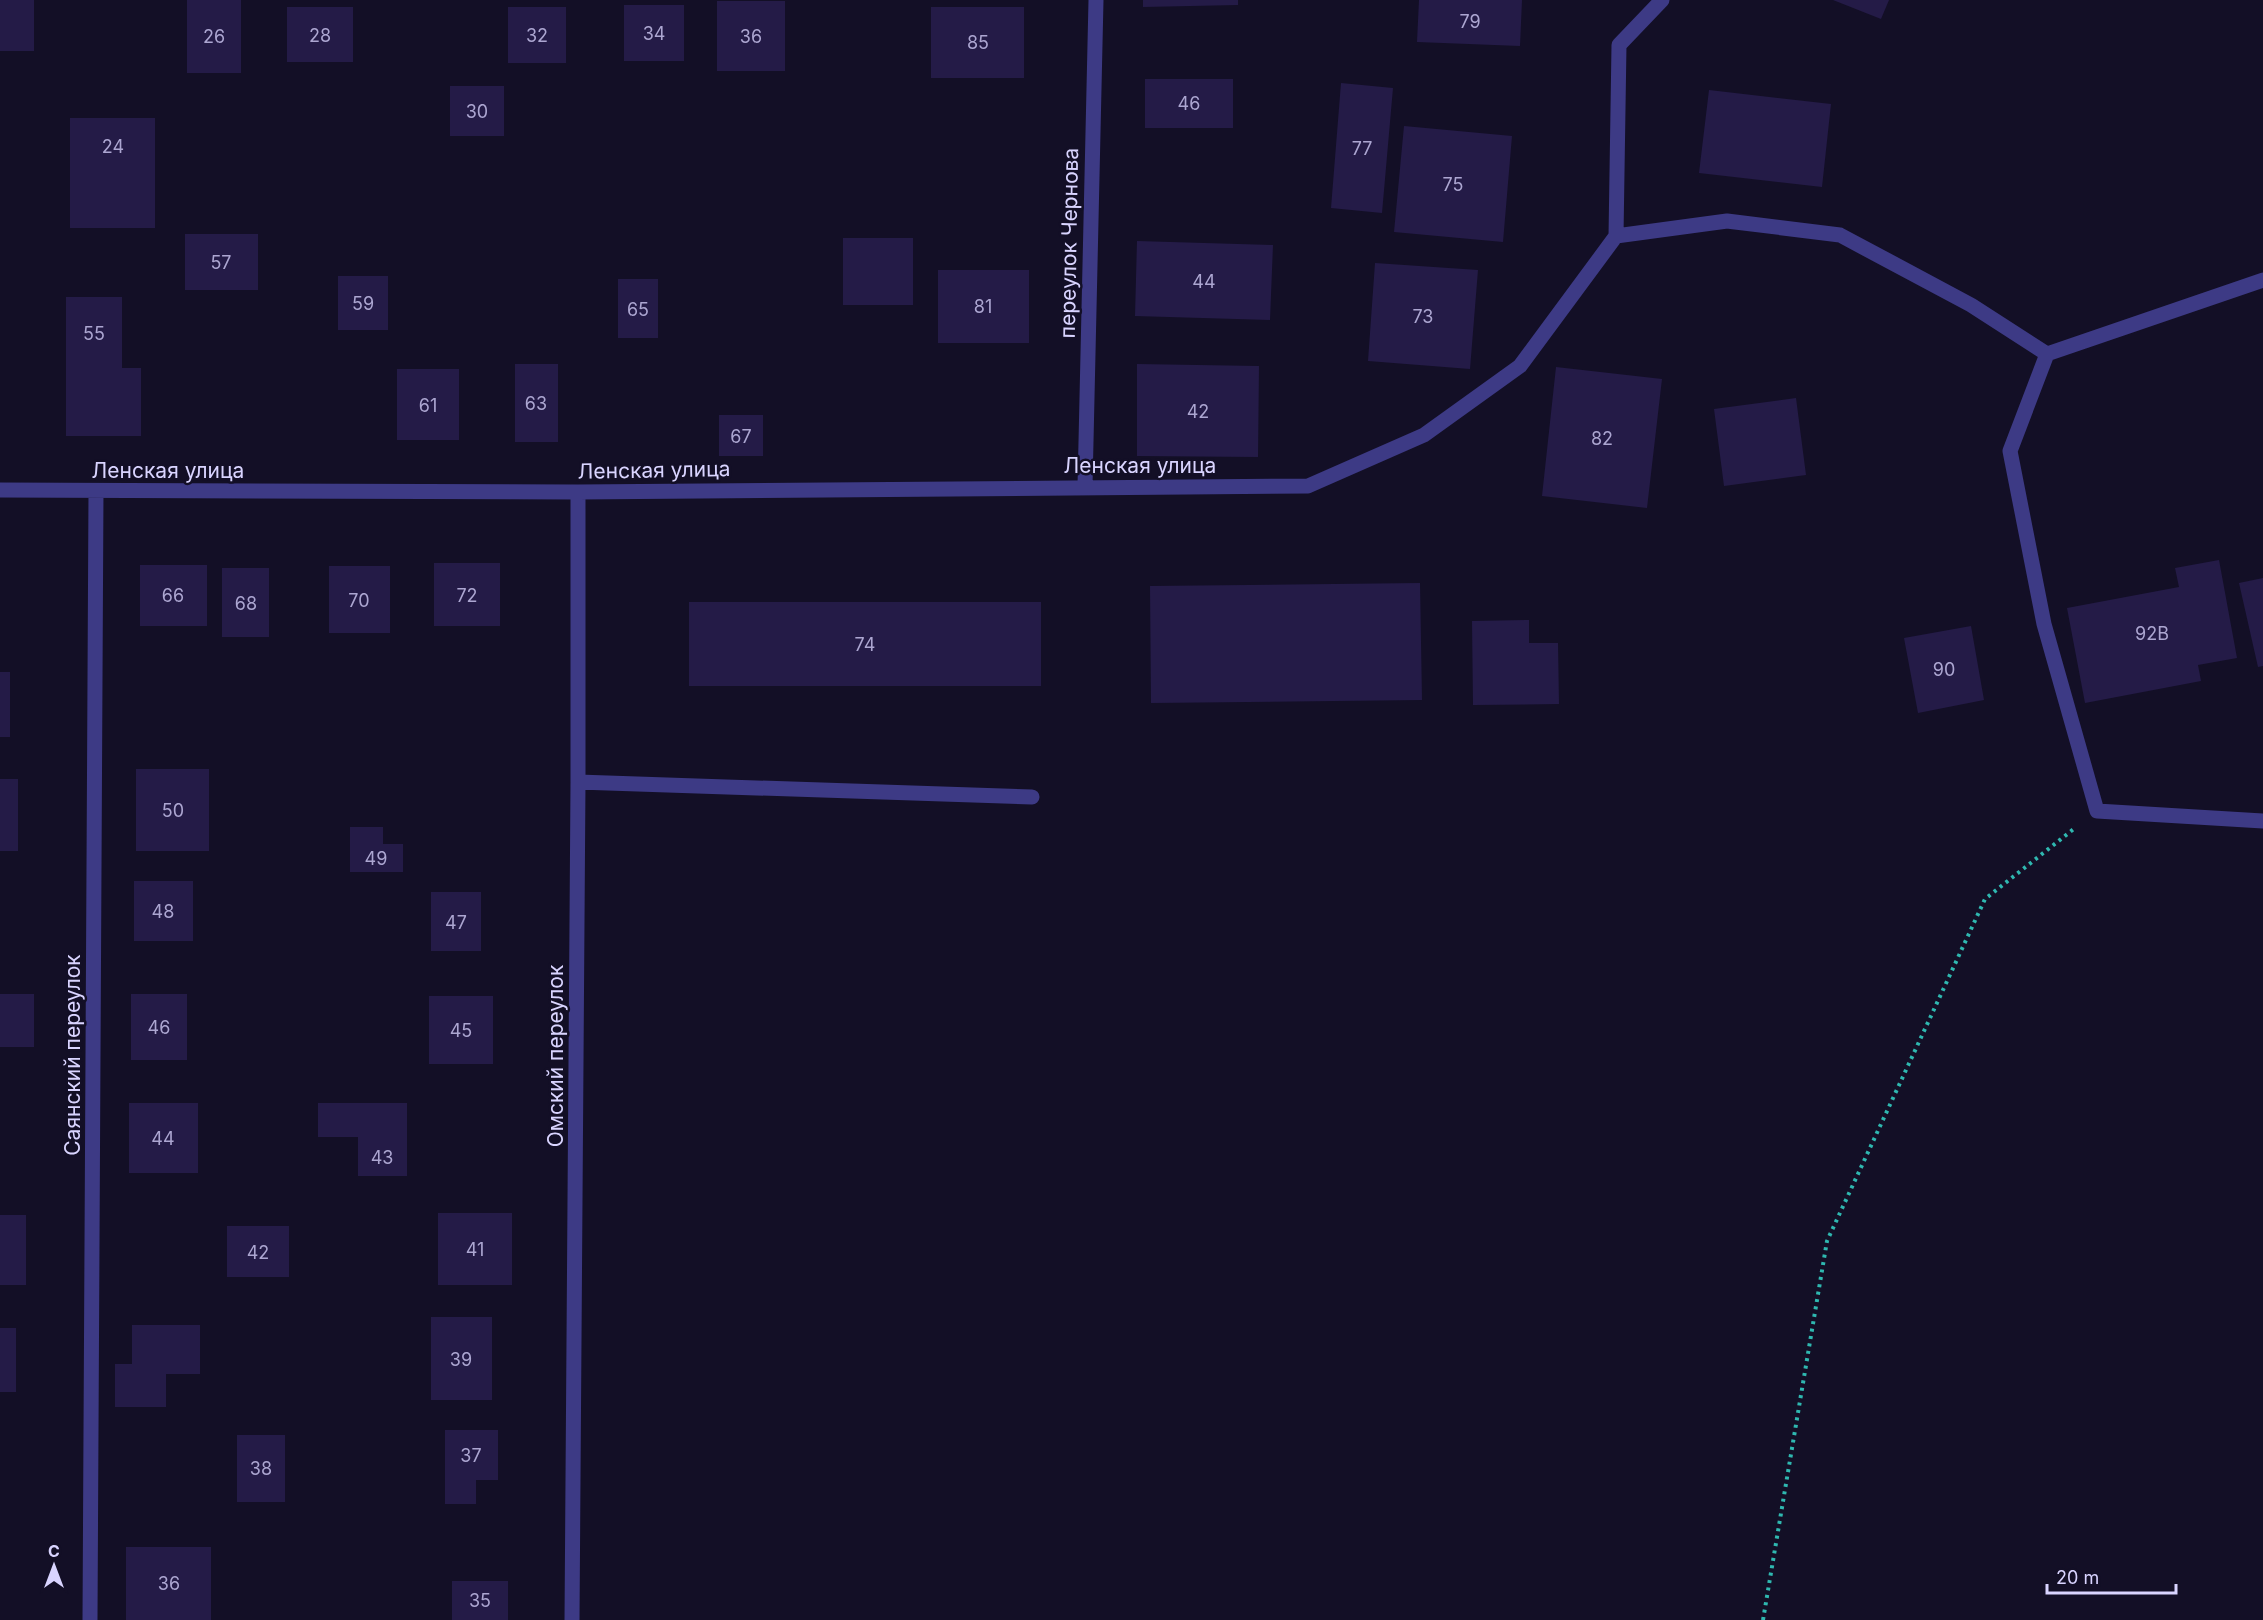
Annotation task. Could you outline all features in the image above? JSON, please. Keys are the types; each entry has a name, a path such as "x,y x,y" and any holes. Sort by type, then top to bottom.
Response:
{"street":[{"name":"переулок Чернова","path":"1085,486 1096,0"},
{"path":"1662,0 1619,45 1616,236 1727,221 1840,235 1971,305 2047,354"},
{"name":"Ленская улица","path":"0,490 578,492 1085,486 1308,486 1424,435 1520,366 1616,236"},
{"path":"2047,354 2263,280"},
{"path":"2047,354 2010,451 2044,624 2097,811 2263,820"},
{"name":"Саянский переулок","path":"90,1620 96,491"},
{"name":"Омский переулок","path":"572,1620 578,492"},
{"path":"578,782 1032,797"}],"path":[{"path":"1763,1620 1827,1241 1985,900 2097,811"}],"building":[{"path":"0,0 34,0 34,51 0,51"},
{"path":"187,0 241,0 241,73 187,73"},
{"path":"1143,0 1238,0 1238,5 1143,7"},
{"path":"1419,0 1522,0 1520,46 1417,42"},
{"path":"1833,0 1889,0 1881,19"},
{"path":"717,1 785,1 785,71 717,71"},
{"path":"624,5 684,5 684,61 624,61"},
{"path":"287,7 353,7 353,62 287,62"},
{"path":"508,7 566,7 566,63 508,63"},
{"path":"931,7 1024,7 1024,78 931,78"},
{"path":"1145,79 1233,79 1233,128 1145,128"},
{"path":"1341,83 1393,88 1382,213 1331,208"},
{"path":"450,86 504,86 504,136 450,136"},
{"path":"1709,90 1831,104 1822,187 1699,173"},
{"path":"70,118 155,118 155,228 70,228"},
{"path":"1404,126 1512,136 1503,242 1394,232"},
{"path":"185,234 258,234 258,290 185,290"},
{"path":"843,238 913,238 913,305 843,305"},
{"path":"1137,241 1273,245 1270,320 1135,316"},
{"path":"1375,263 1478,270 1470,369 1368,361"},
{"path":"938,270 1029,270 1029,343 938,343"},
{"path":"338,276 388,276 388,330 338,330"},
{"path":"618,279 658,279 658,338 618,338"},
{"path":"66,297 122,297 122,368 141,368 141,436 66,436"},
{"path":"515,364 558,364 558,442 515,442"},
{"path":"1137,364 1259,366 1258,457 1137,456"},
{"path":"1556,367 1662,379 1647,508 1542,496"},
{"path":"397,369 459,369 459,440 397,440"},
{"path":"1796,398 1806,475 1724,486 1714,409"},
{"path":"719,415 763,415 763,456 719,456"},
{"path":"2219,560 2237,658 2198,665 2201,681 2085,703 2067,608 2179,587 2175,568"},
{"path":"434,563 500,563 500,626 434,626"},
{"path":"140,565 207,565 207,626 140,626"},
{"path":"329,566 390,566 390,633 329,633"},
{"path":"222,568 269,568 269,637 222,637"},
{"path":"2263,578 2263,666 2258,667 2239,583"},
{"path":"1420,583 1422,700 1151,703 1150,586"},
{"path":"689,602 1041,602 1041,686 689,686"},
{"path":"1529,620 1529,643 1558,643 1559,704 1473,705 1472,621"},
{"path":"1971,626 1984,700 1918,713 1904,638"},
{"path":"0,672 10,672 10,737 0,737"},
{"path":"136,769 209,769 209,851 136,851"},
{"path":"0,779 18,779 18,851 0,851"},
{"path":"350,827 383,827 383,844 403,844 403,872 350,872"},
{"path":"134,881 193,881 193,941 134,941"},
{"path":"431,892 481,892 481,951 431,951"},
{"path":"0,994 34,994 34,1047 0,1047"},
{"path":"131,994 187,994 187,1060 131,1060"},
{"path":"429,996 493,996 493,1064 429,1064"},
{"path":"129,1103 198,1103 198,1173 129,1173"},
{"path":"318,1103 407,1103 407,1176 358,1176 358,1137 318,1137"},
{"path":"438,1213 512,1213 512,1285 438,1285"},
{"path":"0,1215 26,1215 26,1285 0,1285"},
{"path":"227,1226 289,1226 289,1277 227,1277"},
{"path":"431,1317 492,1317 492,1400 431,1400"},
{"path":"132,1325 200,1325 200,1374 166,1374 166,1407 115,1407 115,1364 132,1364"},
{"path":"0,1328 16,1328 16,1392 0,1392"},
{"path":"445,1430 498,1430 498,1480 476,1480 476,1504 445,1504"},
{"path":"237,1435 285,1435 285,1502 237,1502"},
{"path":"126,1547 211,1547 211,1620 126,1620"},
{"path":"452,1581 508,1581 508,1620 452,1620"}]}
